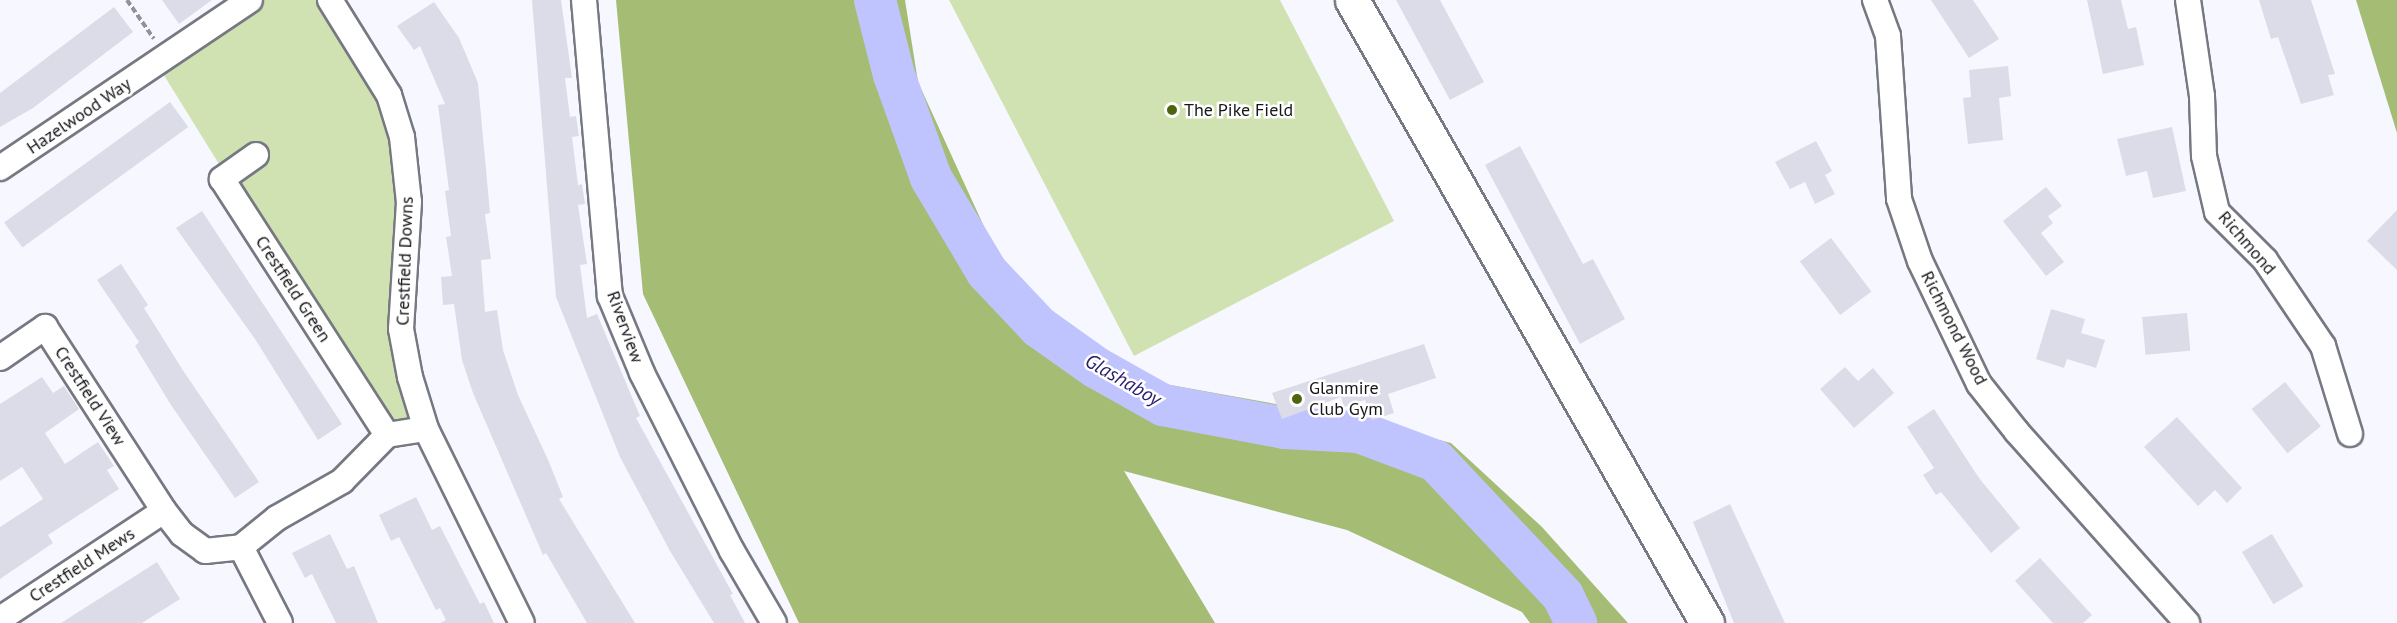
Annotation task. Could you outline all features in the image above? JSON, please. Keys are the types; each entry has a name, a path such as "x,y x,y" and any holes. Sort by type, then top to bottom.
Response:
{"main road":[{"path":"1352,0 1707,623"}],"street":[{"name":"Hazelwood Way","path":"0,168 250,0"},
{"name":"Crestfield Downs","path":"330,0 389,95 402,137 410,202 401,329 410,377 426,429 491,567 522,623"},
{"name":"Riverview","path":"584,0 610,296 642,373 732,551 774,623"},
{"name":"Richmond Wood","path":"1875,0 1888,36 1899,199 1920,261 1979,384 2031,449 2187,623"},
{"name":"Richmond","path":"2188,0 2201,89 2204,156 2217,212 2265,260 2324,346 2350,434"},
{"name":"Crestfield Green","path":"256,155 222,179 387,435"},
{"name":"Crestfield View","path":"0,357 45,327 164,511"},
{"path":"164,511 182,534 205,551 241,547 277,518 342,481 387,435 426,429"},
{"name":"Crestfield Mews","path":"0,619 164,511"},
{"path":"241,547 280,623"}],"path":[{"path":"127,0 162,61"}],"green space":[{"path":"252,0 330,0 389,95 426,429 387,435 157,64"},
{"path":"616,0 905,0 918,82 1007,277 1071,336 1137,379 1359,419 1451,443 1542,527 1628,623 1530,623 1522,612 1347,530 1124,471 1215,623 799,623 643,294"},
{"name":"The Pike Field","path":"949,0 1280,0 1394,221 1134,356"},
{"path":"2356,0 2397,0 2397,133"}],"building":[{"path":"162,0 212,0 179,24"},
{"path":"532,0 561,0 572,78 565,78 570,117 576,116 579,136 572,137 578,185 582,184 585,204 578,205 587,264 580,265 587,318 597,314 640,416 636,418 733,594 730,595 745,623 714,623 670,551 620,457 556,297"},
{"path":"1396,0 1440,0 1484,82 1450,100"},
{"path":"1931,0 1973,0 1999,39 1969,58"},
{"path":"2087,0 2121,0 2128,29 2136,27 2144,65 2103,74"},
{"path":"2259,0 2311,0 2335,74 2328,75 2334,95 2301,104 2278,37 2271,39"},
{"path":"434,2 459,38 478,83 490,213 485,214 491,259 481,260 485,312 497,310 503,350 518,395 563,497 559,499 635,623 587,623 546,553 543,555 473,393 462,360 454,304 443,305 441,277 452,276 446,237 451,236 445,191 449,190 438,105 445,104 420,46 414,50 397,26"},
{"path":"114,7 133,32 33,108 0,127 0,93"},
{"path":"2008,66 2011,96 1999,98 2003,140 1968,144 1963,98 1971,97 1969,70"},
{"path":"170,102 188,127 22,248 4,222"},
{"path":"2172,127 2186,191 2153,198 2147,171 2126,176 2117,139"},
{"path":"1816,141 1832,171 1825,175 1835,194 1815,204 1805,182 1790,189 1775,162"},
{"path":"1520,146 1583,264 1593,259 1625,319 1580,344 1485,165"},
{"path":"2046,187 2062,206 2048,216 2053,223 2041,233 2064,262 2046,276 2003,221"},
{"path":"2397,210 2397,270 2367,241"},
{"path":"202,211 342,424 318,440 255,339 176,228"},
{"path":"1831,238 1871,292 1840,315 1800,261"},
{"path":"121,264 148,305 144,308 184,372 259,482 235,498 171,405 135,346 139,342 97,280"},
{"path":"2051,309 2085,319 2081,333 2105,340 2096,368 2067,359 2064,368 2036,359"},
{"path":"2187,313 2190,351 2145,355 2142,317"},
{"path":"1424,344 1436,378 1388,394 1394,413 1372,420 1365,400 1344,407 1341,397 1282,419 1272,393"},
{"path":"1845,367 1858,381 1873,368 1894,393 1854,428 1820,389"},
{"path":"42,377 53,393 64,386 79,409 45,433 65,464 98,442 114,466 107,470 119,489 48,535 53,543 0,579 0,527 43,499 22,467 0,481 0,404"},
{"path":"2285,382 2321,426 2287,453 2252,409"},
{"path":"1934,409 1979,478 2020,528 1991,553 1941,492 1936,495 1923,475 1934,468 1907,427"},
{"path":"2177,417 2242,488 2227,503 2215,490 2198,506 2144,447"},
{"path":"416,497 432,530 440,526 480,604 484,602 494,623 440,623 446,620 440,608 436,610 399,537 391,541 379,515"},
{"path":"1730,504 1785,623 1734,623 1693,522"},
{"path":"330,534 347,569 354,566 378,623 336,623 312,574 305,578 292,553"},
{"path":"2272,534 2303,586 2273,604 2242,552"},
{"path":"2040,558 2092,615 2083,623 2053,623 2015,581"},
{"path":"157,562 180,599 142,623 61,623"}],"waterway":[{"name":"Glashaboy","path":"875,0 894,75 931,178 987,272 1039,327 1097,368 1163,405 1285,428 1359,432 1436,461 1563,596 1576,623"}],"place":[{"name":"The Pike Field","path":"1172,110"},
{"name":"Glanmire Club Gym","path":"1297,399"}]}
